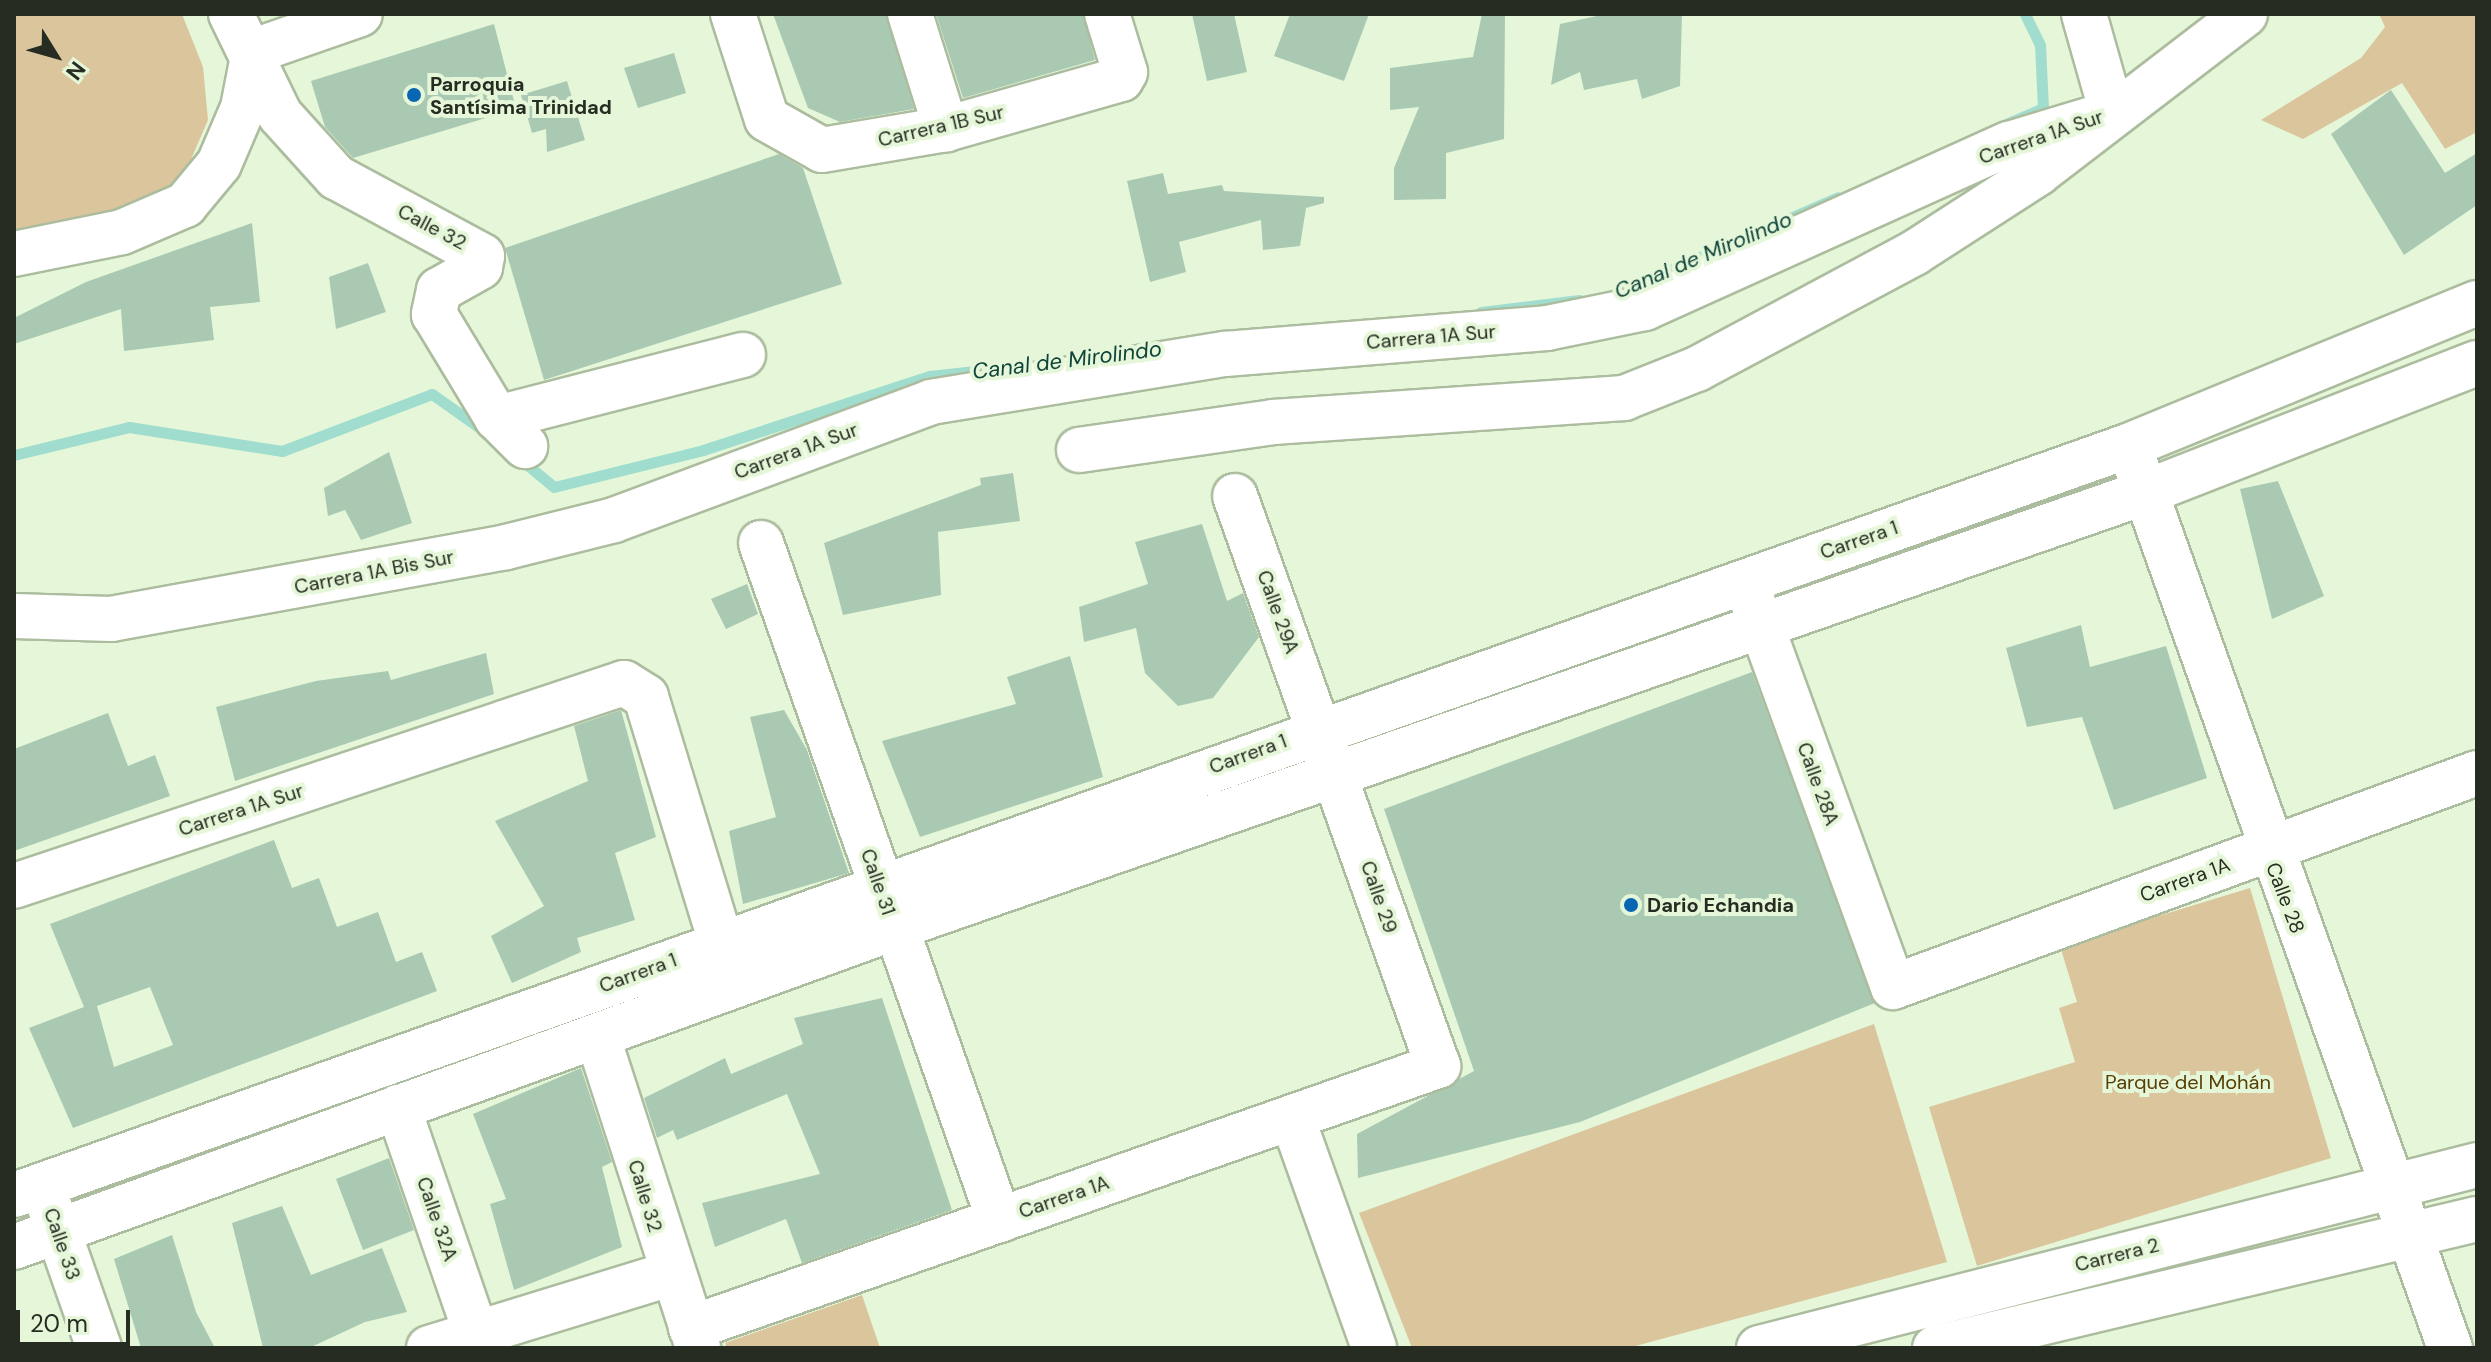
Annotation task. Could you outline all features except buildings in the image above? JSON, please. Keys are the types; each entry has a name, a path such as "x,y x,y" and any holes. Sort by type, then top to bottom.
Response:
{"street":[{"name":"Calle 32","path":"231,14 254,51 280,115 336,177 482,256 480,267 439,290 434,314 511,432 743,355"},
{"path":"14,254 122,232 176,209 219,164 243,108 254,51 360,14"},
{"name":"Carrera 1B Sur","path":"733,14 767,119 822,150 946,129 1121,79 1125,72 1107,14"},
{"path":"910,14 946,129"},
{"path":"2084,14 2112,113"},
{"name":"Carrera 1A Sur","path":"1079,450 1273,422 1624,398 1697,369 1914,253 2038,173 2112,113 2245,14"},
{"name":"Carrera 1A Sur","path":"725,477 931,402 1225,354 1547,328 1645,308 2009,144 2112,113"},
{"name":"Carrera 1","path":"28,1190 1322,728 2128,446 2477,303"},
{"path":"14,1247 398,1107 599,1041 894,928 1336,775 1758,623 2146,492 2477,363"},
{"name":"Calle 28","path":"2128,446 2267,850 2394,1185 2450,1348"},
{"name":"Carrera 1A Bis Sur","path":"14,616 111,619 392,570 614,520 725,477"},
{"name":"Calle 29A","path":"1235,496 1322,728"},
{"name":"Calle 31","path":"761,543 999,1220"},
{"name":"Calle 28A","path":"1747,579 1758,623 1893,987"},
{"name":"Carrera 1A Sur","path":"14,886 600,688 624,683 646,697 721,943"},
{"name":"Calle 29","path":"1322,728 1438,1066"},
{"name":"Carrera 1A","path":"1893,987 2477,773"},
{"name":"Calle 32","path":"599,1041 670,1274 694,1338"},
{"name":"Carrera 1A","path":"694,1338 999,1220 1293,1120 1438,1066"},
{"name":"Calle 32A","path":"398,1107 475,1331"},
{"path":"1293,1120 1374,1348"},
{"name":"Carrera 2","path":"1759,1348 2477,1165"},
{"name":"Calle 33","path":"28,1190 58,1231 99,1348"},
{"path":"1935,1348 2025,1338 2477,1219"},
{"path":"429,1348 475,1331 670,1274"}],"green space":[{"path":"182,14 203,67 208,120 183,178 147,206 14,235 14,15"},
{"path":"2379,14 2477,14 2477,132 2445,149 2402,83 2303,139 2261,120 2361,58 2385,27"},
{"name":"Parque del Mohán","path":"2250,888 2331,1158 1977,1266 1929,1107 2075,1062 2059,1008 2077,1002 2060,946"},
{"path":"1874,1024 1947,1262 1628,1348 1412,1348 1359,1213"},
{"path":"862,1295 880,1348 727,1348 725,1343"}],"waterway":[{"name":"Canal de Mirolindo","path":"2008,123 2043,108 2040,45 2025,14"},
{"name":"Canal de Mirolindo","path":"1612,295 1838,197"},
{"name":"Canal de Mirolindo","path":"1481,312 1579,300"},
{"name":"Canal de Mirolindo","path":"519,458 554,487 703,450 930,376 1019,366"},
{"name":"Canal de Mirolindo","path":"14,455 129,427 282,451 432,394 487,433"}],"place":[{"name":"Parroquia Santísima Trinidad","path":"414,95"},
{"name":"Dario Echandia","path":"1631,905"}]}
